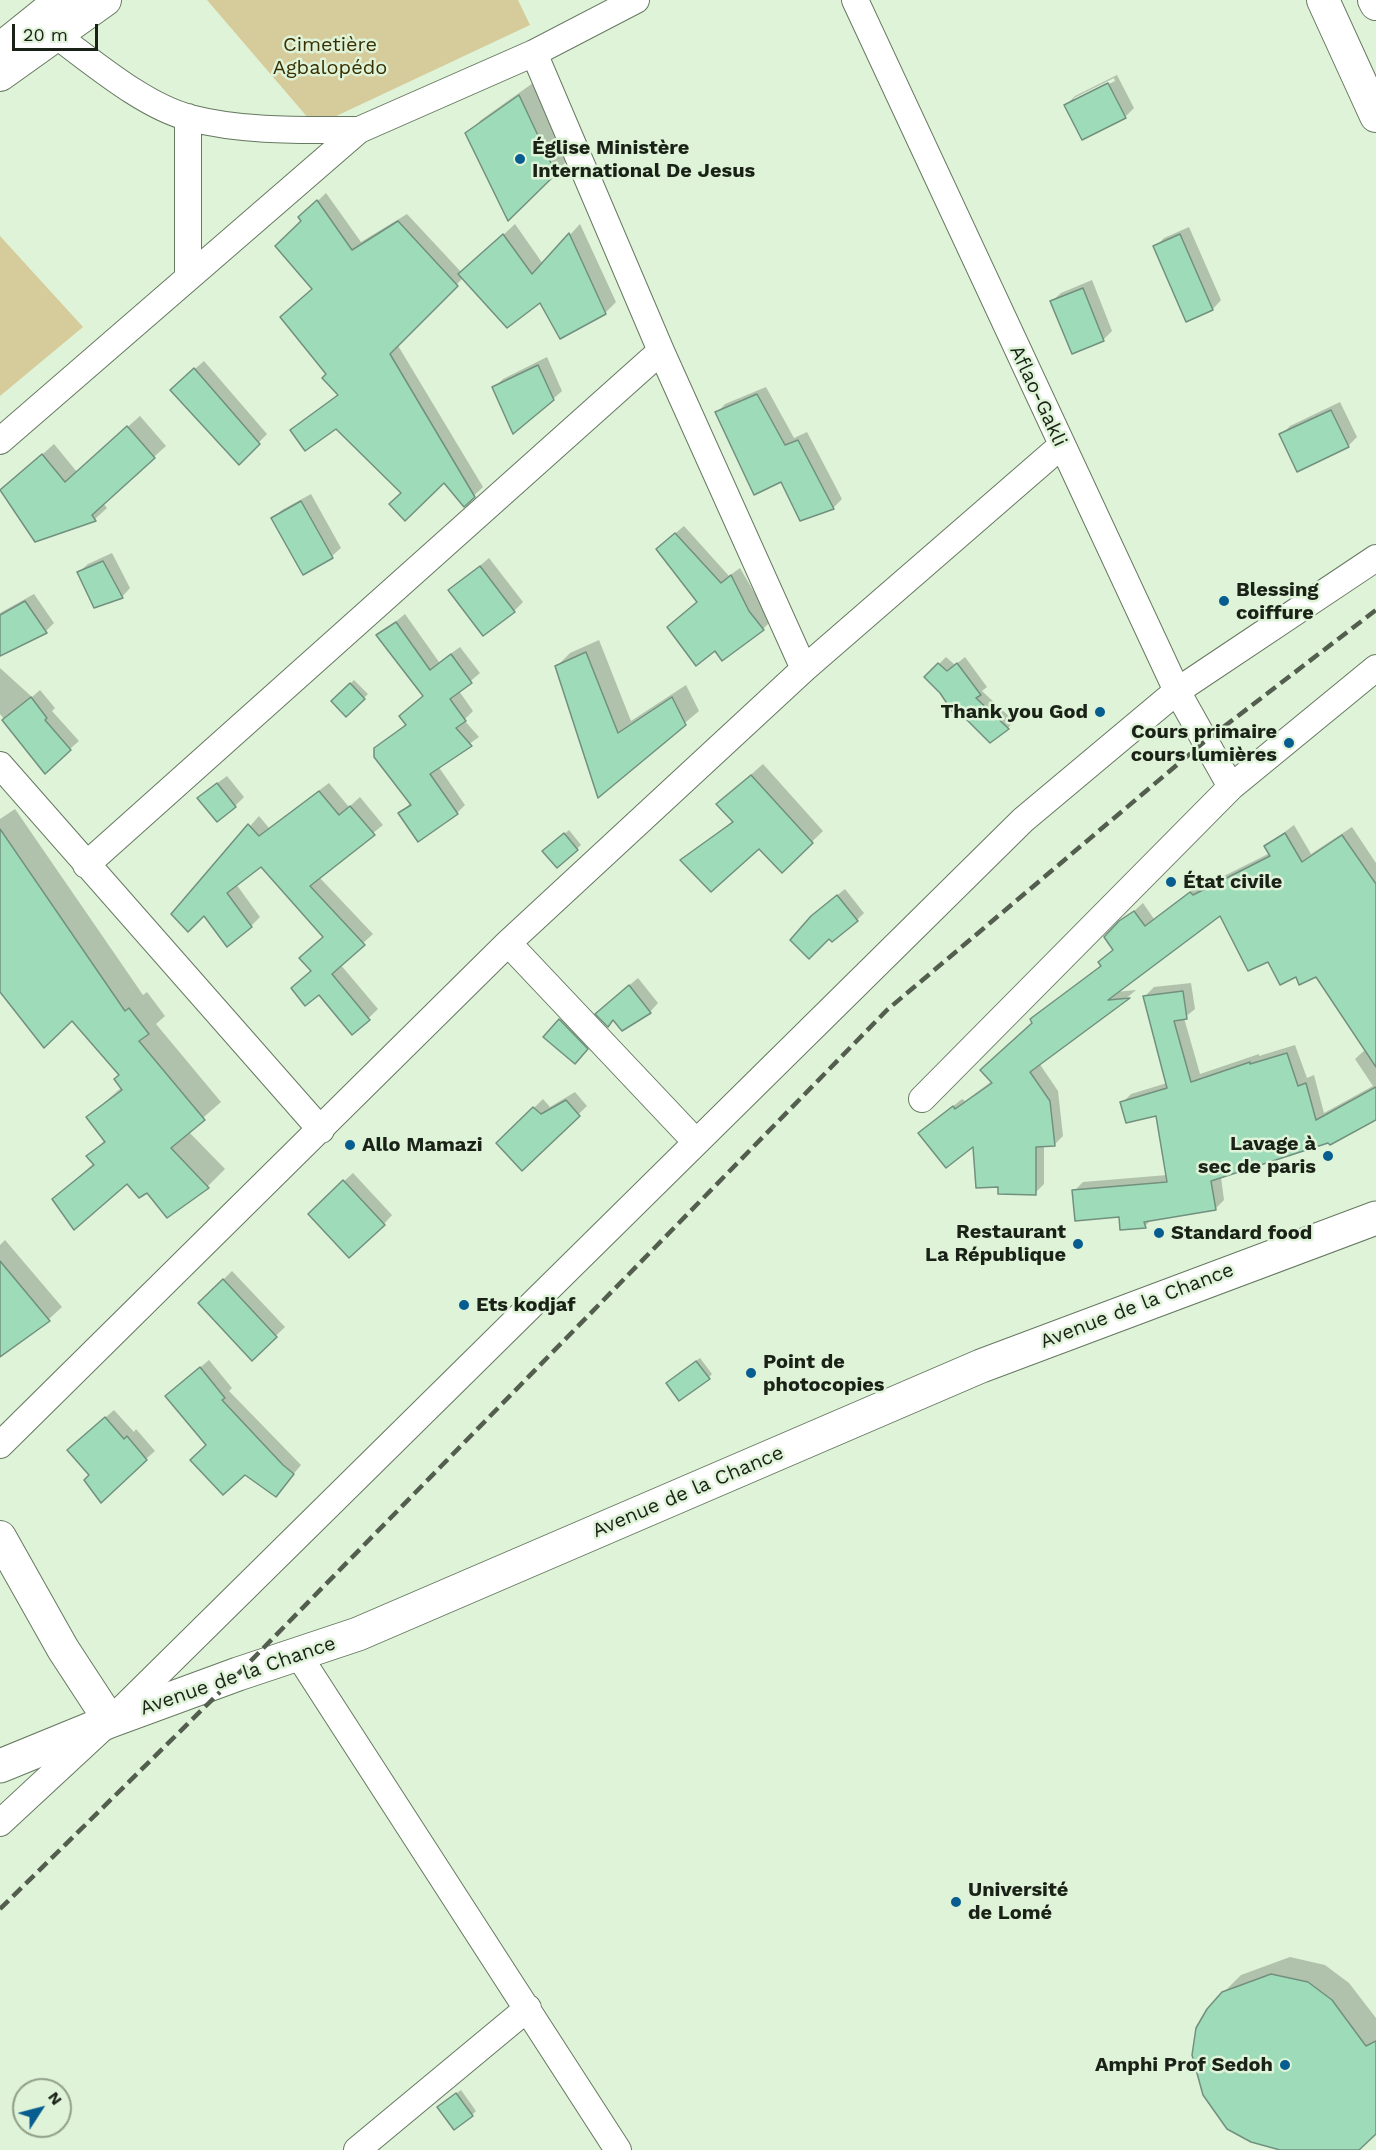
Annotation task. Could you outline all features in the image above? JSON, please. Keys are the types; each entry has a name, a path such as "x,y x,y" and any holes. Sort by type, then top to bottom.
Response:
{"main road":[{"name":"Avenue de la Chance","path":"0,1766 110,1721 237,1674 299,1656 358,1634 981,1365 1376,1218"}],"street":[{"path":"0,50 61,0"},
{"path":"0,75 105,0"},
{"path":"0,441 359,130 534,53 636,0"},
{"name":"Aflao-Gakli","path":"855,0 1177,691 1231,788"},
{"path":"1323,0 1376,116"},
{"path":"1374,0 1376,4"},
{"path":"57,36 120,83 188,117 271,129 359,130"},
{"path":"534,53 661,351 804,669"},
{"path":"188,117 188,278"},
{"path":"86,866 661,351"},
{"path":"0,1445 508,943 804,669 1061,446"},
{"path":"0,1822 110,1721 1023,820 1177,691 1376,558"},
{"path":"922,1099 1231,788 1376,668"},
{"path":"0,765 86,866 321,1130"},
{"path":"508,943 696,1142"},
{"path":"0,1537 63,1649 110,1721"},
{"path":"299,1656 618,2150"},
{"path":"357,2150 528,2008"}],"green space":[{"name":"Cimetière Agbalopédo","path":"207,0 518,0 530,25 315,126"},
{"path":"0,236 83,327 0,396"}],"building":[{"path":"1108,83 1126,118 1082,140 1064,105"},
{"path":"519,95 556,174 508,221 465,133"},
{"path":"317,200 352,250 398,221 458,286 390,354 475,497 464,507 444,483 405,521 389,504 401,493 336,429 305,451 290,430 338,395 322,378 326,374 280,317 312,289 275,246 301,221 298,217"},
{"path":"569,233 606,314 560,339 540,303 507,328 458,274 503,234 532,274"},
{"path":"1180,234 1213,310 1186,322 1153,246"},
{"path":"1083,288 1104,341 1072,354 1050,301"},
{"path":"538,365 554,400 513,434 492,387"},
{"path":"194,368 260,444 239,465 170,390"},
{"path":"757,394 785,445 798,440 834,509 800,521 781,482 754,495 715,412"},
{"path":"1331,410 1349,447 1297,472 1279,434"},
{"path":"127,426 155,458 92,515 96,521 35,542 0,490 42,454 65,482"},
{"path":"301,501 333,558 303,575 271,518"},
{"path":"675,533 721,583 731,575 749,611 764,630 722,661 715,651 696,666 667,627 697,602 656,549"},
{"path":"103,561 123,598 94,608 77,572"},
{"path":"480,566 515,612 483,636 448,590"},
{"path":"25,601 47,633 0,656 0,615"},
{"path":"396,622 430,670 451,654 472,683 450,699 466,721 456,728 472,746 430,774 458,814 418,842 398,813 411,805 374,757 374,748 406,725 399,716 423,696 376,635"},
{"path":"586,652 618,733 672,697 686,725 598,798 555,666"},
{"path":"938,663 947,671 957,663 981,695 976,698 1009,729 990,743 958,711 954,714 940,693 924,677"},
{"path":"350,683 365,699 346,717 331,701"},
{"path":"31,697 47,718 45,720 71,750 45,774 2,720"},
{"path":"751,775 813,843 782,873 759,849 711,892 680,860 733,822 716,804"},
{"path":"217,783 236,807 217,822 197,798"},
{"path":"319,791 339,815 350,806 375,835 310,886 365,945 332,974 370,1020 352,1035 319,995 305,1006 291,988 311,971 299,958 323,937 261,867 227,893 252,927 227,947 204,916 188,932 171,914 248,824 259,836"},
{"path":"0,829 125,1011 129,1008 149,1034 139,1041 205,1120 171,1148 209,1188 167,1218 147,1193 139,1198 127,1184 74,1230 52,1199 94,1165 86,1156 105,1142 86,1117 122,1090 114,1079 119,1075 72,1021 44,1048 0,992"},
{"path":"564,833 578,850 557,868 542,851"},
{"path":"1285,833 1302,862 1342,835 1376,884 1376,1067 1316,977 1299,985 1296,977 1280,985 1268,962 1248,971 1220,916 1108,1000 1130,998 1030,1072 1050,1101 1055,1146 1036,1147 1036,1195 998,1194 998,1187 976,1188 973,1147 946,1168 918,1133 953,1106 955,1109 992,1083 980,1070 1032,1023 1030,1019 1101,966 1098,962 1113,950 1104,937 1119,921 1134,911 1145,926 1190,892 1193,895 1270,856 1264,846"},
{"path":"837,895 858,921 832,942 829,939 809,959 790,940 811,916"},
{"path":"629,985 651,1013 622,1031 613,1020 608,1027 595,1014"},
{"path":"1183,991 1187,1019 1174,1021 1191,1082 1250,1062 1250,1064 1287,1053 1298,1086 1306,1083 1316,1120 1376,1087 1376,1120 1330,1145 1328,1143 1211,1181 1216,1210 1144,1222 1146,1228 1120,1230 1119,1217 1075,1221 1072,1190 1167,1182 1156,1116 1126,1123 1120,1102 1167,1088 1143,996"},
{"path":"559,1019 588,1049 575,1064 543,1037"},
{"path":"566,1100 580,1116 522,1171 496,1143 533,1107 541,1114"},
{"path":"343,1180 385,1225 349,1258 308,1214"},
{"path":"0,1261 50,1321 0,1357"},
{"path":"223,1279 277,1337 252,1361 198,1303"},
{"path":"696,1361 710,1379 679,1401 666,1383"},
{"path":"200,1367 225,1398 222,1400 294,1474 276,1497 245,1475 223,1495 190,1460 206,1445 165,1396"},
{"path":"105,1417 124,1439 127,1436 147,1460 101,1503 84,1480 89,1475 67,1450"},
{"name":"Amphi Prof Sedoh","path":"1271,1974 1308,1982 1332,2000 1366,2046 1376,2041 1376,2134 1359,2150 1280,2150 1251,2142 1227,2129 1203,2095 1192,2055 1196,2028 1207,2009 1222,1992"},
{"path":"456,2093 473,2116 454,2130 437,2107"}],"railway":[{"path":"238,1674 887,1010 1204,742 1376,610"},
{"path":"0,1909 220,1692"}],"place":[{"name":"Église Ministère International De Jesus","path":"520,159"},
{"name":"Blessing coiffure","path":"1224,601"},
{"name":"Thank you God","path":"1100,712"},
{"name":"Cours primaire cours lumières","path":"1289,743"},
{"name":"État civile","path":"1171,882"},
{"name":"Allo Mamazi","path":"350,1145"},
{"name":"Lavage à sec de paris","path":"1328,1156"},
{"name":"Standard food","path":"1159,1233"},
{"name":"Restaurant La République","path":"1078,1244"},
{"name":"Ets kodjaf","path":"464,1305"},
{"name":"Point de photocopies","path":"751,1373"},
{"name":"Université de Lomé","path":"956,1902"},
{"name":"Amphi Prof Sedoh","path":"1285,2065"}]}
